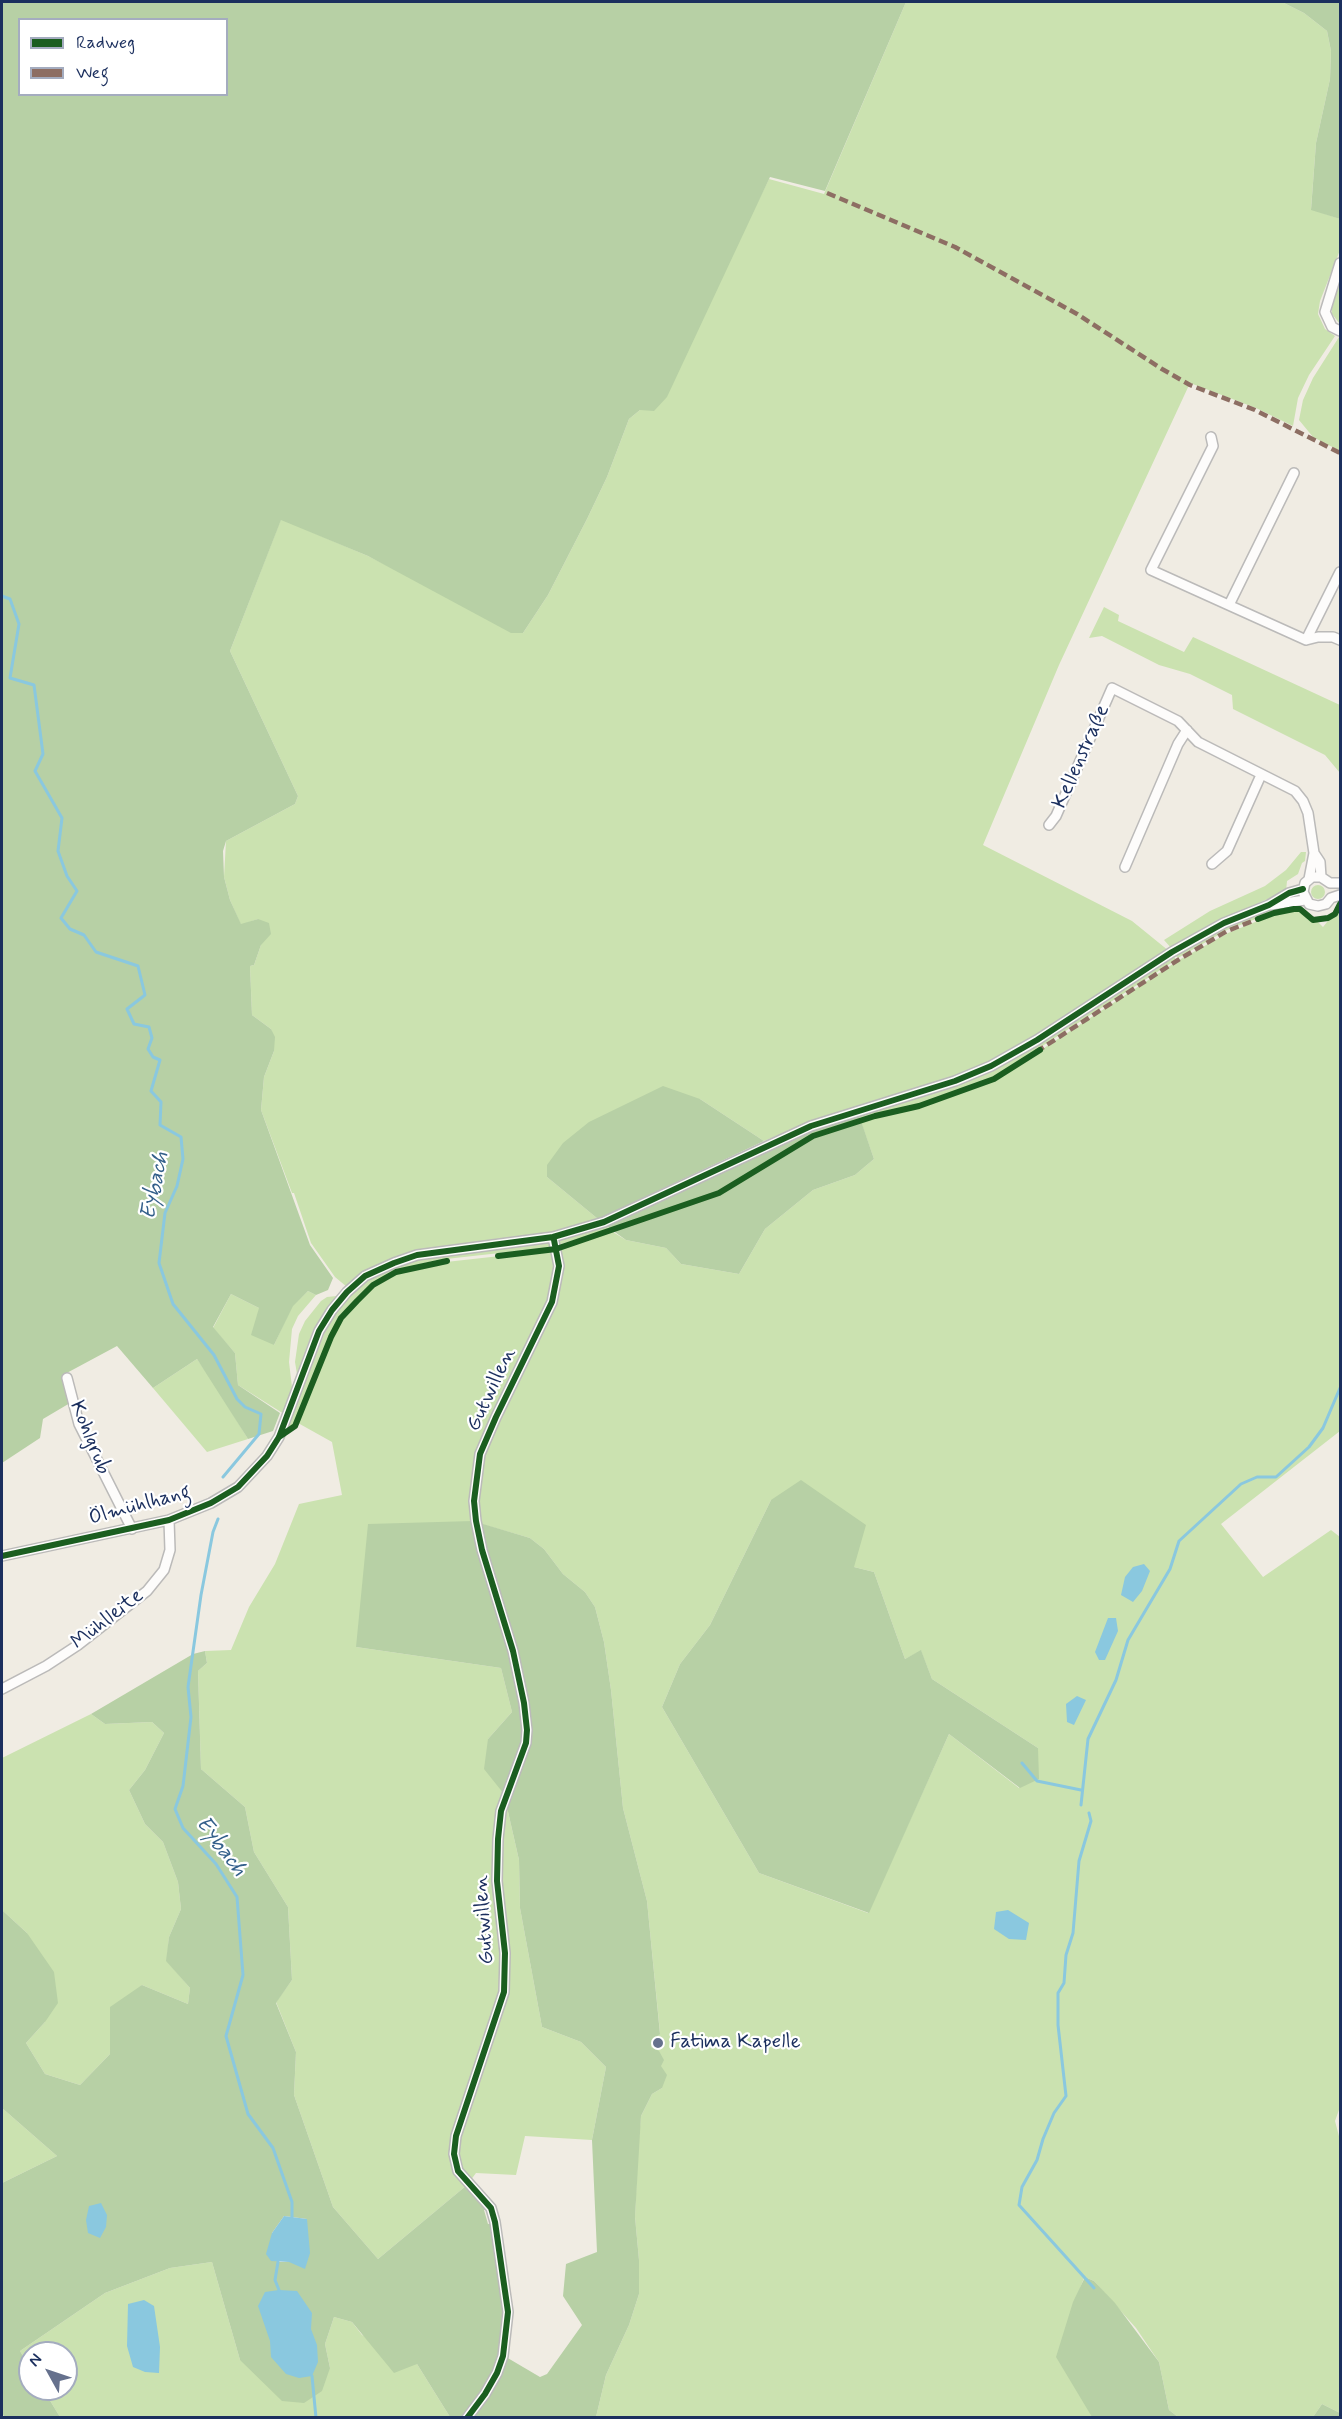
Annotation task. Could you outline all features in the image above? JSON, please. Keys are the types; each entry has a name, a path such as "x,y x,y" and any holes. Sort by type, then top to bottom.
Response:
{"street":[{"path":"1341,263 1325,312 1332,327 1341,331"},
{"path":"1211,437 1213,446 1151,570 1306,640 1318,637 1333,637 1341,640"},
{"path":"1229,605 1294,473"},
{"path":"1306,640 1341,572"},
{"name":"Kellenstraße","path":"1049,825 1056,816 1112,688 1178,721 1187,730"},
{"path":"1125,867 1178,744 1187,730 1198,742 1283,784 1295,791 1303,801 1308,813 1314,853 1310,879 1303,889 1289,893 1269,905"},
{"path":"1212,864 1227,851 1261,774"},
{"path":"1303,889 1305,900 1309,904 1318,906 1326,904 1336,897 1330,883 1322,877 1320,862 1314,853"},
{"path":"1310,879 1322,877"},
{"path":"1330,883 1341,883"},
{"path":"1269,905 1305,900"},
{"name":"Ölmühlhang","path":"2,1556 169,1520 211,1503 238,1487 255,1472 279,1437 319,1330 347,1292 365,1276 417,1255 554,1237 604,1222 811,1126 955,1081 991,1066 1037,1040 1172,952 1224,923 1269,905"},
{"name":"Gutwillen","path":"467,2418 497,2373 505,2344 508,2312 495,2222 490,2208 458,2171 453,2154 456,2136 504,1992 505,1953 497,1881 498,1839 501,1811 526,1743 527,1730 513,1651 482,1550 474,1501 480,1454 495,1417 552,1302 559,1266 554,1237"},
{"name":"Kohlgrub","path":"67,1378 79,1424 132,1529"},
{"name":"Mühlleite","path":"2,1689 46,1666 78,1645 147,1591 164,1570 170,1550 169,1520"}],"green space":[{"path":"2,2 906,2 825,191 770,177 667,397 654,411 640,410 629,419 607,477 587,519 548,595 523,633 511,633 368,556 281,520 230,651 298,796 295,804 226,841 223,851 224,877 230,900 241,924 258,919 269,923 271,934 261,945 254,965 250,966 252,1015 271,1029 275,1037 274,1051 264,1077 261,1110 310,1245 333,1278 328,1290 316,1295 308,1291 293,1306 274,1345 251,1335 259,1308 231,1294 213,1327 235,1353 238,1385 280,1413 273,1431 248,1439 197,1359 153,1388 117,1346 63,1375 70,1403 43,1419 40,1438 2,1463"},
{"path":"906,2 1282,2 1304,13 1327,31 1331,51 1330,79 1316,143 1311,209 1340,219 1340,250 1320,301 1318,314 1325,329 1335,336 1309,375 1298,398 1293,426 1256,408 1190,383 1059,665 983,845 1132,921 1169,951 990,1064 954,1078 810,1122 764,1141 700,1099 547,1177 598,1219 552,1233 416,1251 364,1272 347,1287 335,1277 311,1243 261,1110 264,1077 274,1051 271,1029 252,1015 250,966 254,965 261,945 258,919 241,925 230,900 224,877 226,841 295,804 298,796 230,651 281,519 368,556 523,633 548,595 587,519 607,477 629,419 640,410 748,221 769,179 824,194"},
{"path":"1282,2 1340,2 1340,219 1311,210 1316,143 1330,79 1331,51 1327,31 1304,13"},
{"path":"1340,281 1340,324 1332,314 1332,306"},
{"path":"1339,337 1340,451 1313,437 1299,420 1303,400 1313,378"},
{"path":"1104,607 1119,615 1118,621 1184,652 1193,637 1340,705 1340,773 1325,755 1233,709 1232,695 1190,674 1159,665 1102,636 1089,638"},
{"path":"1301,852 1306,852 1305,861 1298,874 1287,881 1286,891 1222,919 1172,949 1164,940 1210,911 1265,886 1286,870"},
{"path":"1318,885 1323,887 1325,892 1323,897 1318,899 1313,897 1311,892 1313,887"},
{"path":"1289,906 1289,909 1274,912 1227,930 1178,958 1175,955 1226,927 1270,909"},
{"path":"1340,906 1340,1431 1221,1524 1263,1577 1331,1530 1340,1537 1340,2107 1335,2121 1340,2140 1340,2413 1322,2404 1313,2417 1178,2417 1169,2410 1159,2362 1136,2328 1094,2281 1085,2277 1070,2261 1084,2278 1071,2312 1092,2417 596,2417 606,2375 629,2325 639,2294 635,2217 641,2116 652,2094 662,2088 661,2066 651,2047 651,2041 660,2033 647,1901 623,1808 611,1690 604,1642 595,1607 585,1592 563,1574 544,1549 530,1538 478,1523 476,1501 483,1454 555,1303 559,1249 613,1232 626,1240 666,1248 681,1264 739,1274 765,1229 813,1190 855,1175 874,1159 861,1122 919,1108 995,1080 1179,960 1228,933 1275,914 1294,911 1303,913 1308,920 1317,921 1323,927","holes":["771,1500 854,1567 874,1572 905,1659 921,1651 932,1679 1038,1748 1019,1788 949,1734 868,1913 759,1873 662,1707 680,1664 710,1625"]},
{"path":"1174,956 1176,960 994,1077 918,1105 860,1119 859,1115 957,1084"},
{"path":"663,1086 700,1099 764,1141 598,1219 547,1177 547,1165 563,1143 589,1122"},
{"path":"859,1115 874,1159 855,1175 813,1190 765,1229 739,1274 681,1264 666,1248 626,1240 605,1225 813,1131"},
{"path":"605,1225 610,1229 558,1245 557,1239"},
{"path":"553,1240 554,1247 437,1260 396,1270 372,1284 340,1317 294,1425 288,1427 324,1334 351,1294 368,1280 396,1265 419,1258"},
{"path":"554,1250 556,1266 550,1301 478,1453 473,1521 356,1647 501,1668 512,1712 488,1739 504,1794 519,1860 520,1908 542,2027 581,2042 606,2067 592,2140 525,2136 516,2175 476,2173 467,2185 378,2259 333,2207 294,2095 296,2052 276,2002 292,1980 288,1907 254,1852 245,1807 201,1769 198,1671 207,1663 205,1651 231,1650 249,1607 275,1564 299,1504 342,1495 332,1442 298,1423 332,1338 343,1319 374,1287 397,1274 437,1263"},
{"path":"308,1291 316,1295 298,1316 292,1329 289,1362 292,1387 284,1414 238,1385 235,1353 213,1328 231,1294 259,1308 274,1345 292,1306"},
{"path":"337,1296 314,1328 297,1374 295,1362 299,1334 305,1321 321,1301 327,1297"},
{"path":"197,1359 248,1439 207,1452 153,1388"},
{"path":"801,1480 866,1525 854,1567 874,1572 905,1659 921,1650 932,1679 1038,1748 1039,1779 1020,1788 949,1734 869,1913 759,1873 662,1707 680,1664 710,1625 771,1500"},
{"path":"473,1521 530,1538 544,1549 563,1574 585,1592 595,1607 604,1642 611,1690 623,1808 647,1901 660,2034 651,2041 651,2047 659,2051 664,2060 661,2066 667,2075 662,2088 652,2094 641,2116 635,2217 639,2294 629,2325 606,2375 596,2417 470,2417 506,2357 540,2377 547,2374 582,2325 563,2296 566,2264 597,2252 592,2140 606,2067 581,2042 542,2027 520,1908 519,1860 504,1794 484,1769 488,1739 512,1712 501,1668 356,1647 368,1524"},
{"path":"205,1651 207,1663 198,1671 201,1769 245,1807 254,1852 288,1907 292,1980 276,2003 296,2052 294,2095 333,2207 378,2259 467,2185 488,2209 484,2210 488,2224 493,2223 496,2264 504,2313 504,2333 495,2371 463,2417 450,2417 417,2364 394,2373 352,2322 334,2317 325,2344 330,2368 322,2391 304,2403 282,2401 240,2360 212,2262 170,2268 105,2293 35,2341 18,2341 18,2401 50,2401 60,2417 4,2417 2,2412 2,2183 57,2156 2,2108 2,1910 27,1933 54,1972 58,2003 26,2043 45,2074 80,2085 110,2054 110,2007 142,1985 188,2004 190,1988 166,1961 169,1937 181,1909 178,1882 163,1842 145,1824 129,1790 145,1770 164,1733 152,1722 105,1724 91,1714 193,1654","holes":["284,2216 307,2219 289,2262 278,2262 272,2233"]},
{"path":"91,1714 105,1724 152,1722 164,1733 145,1770 129,1790 145,1824 163,1842 178,1882 181,1909 169,1937 167,1961 190,1988 188,2004 142,1985 110,2054 80,2085 45,2074 26,2043 45,2022 27,1933 2,1910 2,1758"},
{"path":"2,2108 57,2156 2,2183"},
{"path":"212,2262 240,2360 330,2368 325,2344 334,2317 352,2322 362,2335 417,2364 450,2417 60,2417 50,2401 78,2401 78,2341 35,2341 105,2293 170,2268"},
{"path":"1085,2277 1094,2281 1115,2303 1159,2362 1169,2410 1178,2417 1092,2417 1056,2357 1073,2302"},
{"path":"1322,2404 1340,2413 1340,2417 1313,2417"}],"water":[{"path":"1144,1564 1150,1571 1142,1591 1133,1602 1121,1595 1125,1577 1133,1567"},
{"path":"1108,1618 1116,1618 1118,1631 1105,1660 1099,1660 1095,1652"},
{"path":"1077,1696 1086,1700 1074,1725 1067,1722 1066,1704"},
{"path":"1008,1910 1029,1923 1026,1940 1009,1939 994,1929 996,1912"},
{"path":"101,2203 107,2215 106,2227 100,2238 88,2233 86,2220 89,2206"},
{"path":"284,2216 307,2219 310,2253 305,2269 289,2262 271,2261 266,2254 272,2233"},
{"path":"297,2291 312,2313 311,2329 317,2345 318,2362 312,2376 299,2378 286,2374 271,2357 270,2341 258,2306 265,2292"},
{"path":"144,2300 154,2306 160,2347 159,2373 145,2372 133,2367 127,2346 128,2304"}],"waterway":[{"name":"Eybach","path":"2,596 10,599 19,624 10,678 34,685 43,754 35,771 62,818 58,851 67,876 77,891 61,918 70,929 84,935 96,952 138,966 145,995 127,1009 134,1024 149,1027 152,1038 148,1049 153,1057 160,1060 151,1091 161,1102 160,1125 181,1137 183,1159 177,1186 165,1213 159,1263 173,1304 214,1355 237,1399 245,1407 261,1414 259,1434 223,1477"},
{"path":"1081,1805 1088,1739 1116,1680 1128,1640 1170,1569 1179,1541 1241,1484 1257,1477 1276,1477 1309,1447 1323,1428 1340,1388"},
{"name":"Eybach","path":"218,1519 213,1532 201,1595 188,1687 191,1717 183,1786 175,1809 183,1828 216,1864 237,1897 243,1975 226,2036 248,2114 273,2148 292,2202 292,2217"},
{"path":"1022,1763 1037,1781 1081,1790"},
{"path":"1089,1813 1091,1821 1079,1861 1073,1933 1066,1955 1064,1983 1058,1993 1058,2025 1066,2096 1054,2113 1037,2160 1022,2187 1019,2205 1094,2288"},
{"path":"278,2262 275,2280 279,2290"},
{"path":"312,2376 316,2418"}],"marked path":[{"path":"827,193 955,247 1077,314 1190,385 1255,410 1340,453"},
{"path":"1036,1052 1178,960 1227,931 1263,917"}],"cycle path":[{"path":"2,1556 169,1520 211,1503 238,1487 267,1456 279,1437 319,1331 347,1292 365,1276 417,1255 553,1237 604,1222 811,1126 955,1081 991,1066 1037,1040 1172,952 1224,923 1269,905 1289,893 1303,889"},
{"path":"1258,919 1294,909 1300,909 1313,920 1328,918 1335,914 1340,904"},
{"path":"498,1256 556,1249 719,1193 813,1136 875,1116 919,1106 994,1079 1040,1050"},
{"path":"467,2418 497,2373 503,2356 508,2312 491,2208 458,2171 454,2154 456,2136 504,1992 505,1953 497,1881 498,1839 501,1811 526,1743 527,1730 513,1651 482,1550 474,1501 480,1454 552,1302 559,1266 554,1240"},
{"path":"279,1437 295,1426 331,1337 341,1318 357,1301 373,1285 396,1272 447,1261"}],"place":[{"name":"Fatima Kapelle","path":"658,2043"}]}
